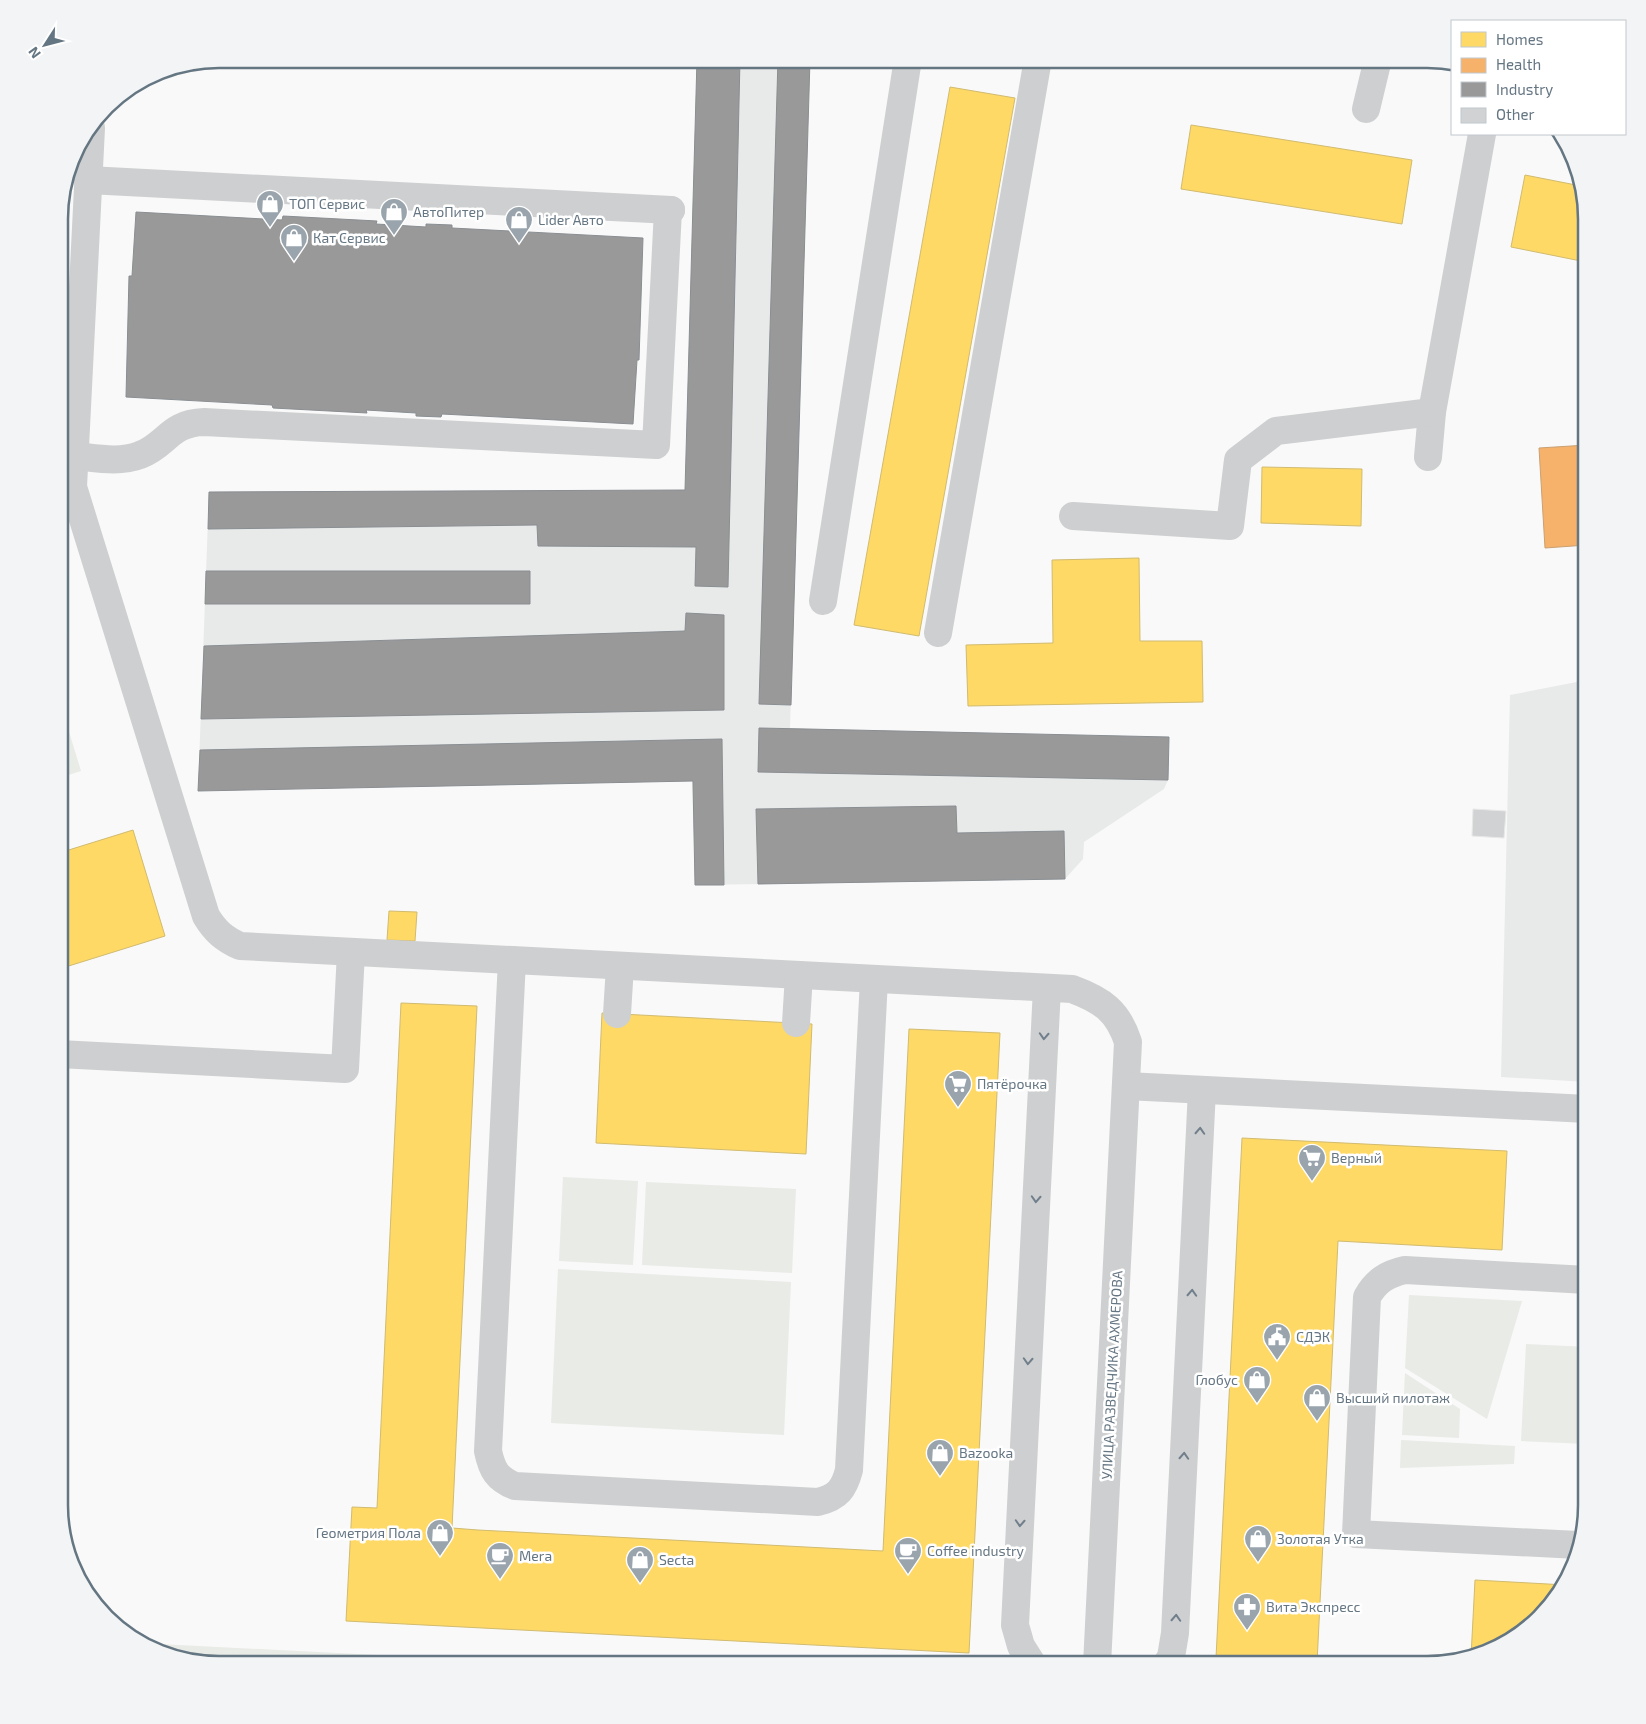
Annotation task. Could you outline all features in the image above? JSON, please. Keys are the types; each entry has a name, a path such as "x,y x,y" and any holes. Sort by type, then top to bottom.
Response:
{"street":[{"path":"823,601 907,68"},
{"path":"938,633 1036,68"},
{"path":"1366,109 1376,68"},
{"path":"1428,457 1432,412 1482,135"},
{"path":"68,482 75,456 71,303 88,180 90,141"},
{"path":"75,456 118,459 134,457 152,449 179,428 204,422 656,445 668,210 670,210 88,180"},
{"path":"1072,516 1230,526 1238,460 1276,431 1432,412"},
{"name":"УЛИЦА РАЗВЕДЧИКА АХМЕРОВА","path":"68,495 206,916 215,930 223,937 240,946 1072,989 1092,996 1106,1005 1115,1015 1124,1029 1128,1042 1097,1657"},
{"path":"68,1054 345,1069 351,952"},
{"path":"512,960 488,1451 490,1464 496,1474 515,1486 576,1490 818,1502 829,1499 839,1492 845,1484 849,1470 874,979"},
{"path":"617,1014 620,966"},
{"path":"796,1023 799,975"},
{"path":"1028,1657 1021,1646 1015,1625 1047,988"},
{"path":"1126,1086 1579,1109"},
{"path":"1171,1657 1175,1633 1202,1090"},
{"path":"1573,1545 1356,1534 1367,1297 1380,1280 1392,1273 1405,1270 1579,1280"}],"shaded area":[{"path":"697,68 810,68 790,728 1169,737 1168,780 1164,789 1084,842 1083,859 1065,879 695,885 692,781 198,791 209,492 685,490"},
{"path":"1579,682 1579,1082 1501,1077 1510,695"},
{"path":"68,728 81,771 68,775"},
{"path":"563,1177 638,1181 633,1265 559,1261"},
{"path":"646,1182 796,1189 792,1273 642,1265"},
{"path":"558,1269 791,1282 784,1435 551,1423"},
{"path":"1409,1295 1522,1301 1487,1419 1405,1368"},
{"path":"1526,1344 1579,1347 1579,1444 1521,1441"},
{"path":"1405,1373 1460,1409 1459,1438 1402,1435"},
{"path":"1401,1440 1515,1446 1514,1464 1400,1468"},
{"path":"159,1644 416,1657 219,1657 189,1654"}],"building: Homes":[{"path":"950,87 1015,98 919,636 854,625"},
{"path":"1191,125 1412,160 1402,224 1181,189"},
{"path":"1525,175 1575,185 1579,219 1579,261 1511,247"},
{"path":"1262,467 1362,469 1361,526 1261,523"},
{"path":"1139,558 1140,641 1202,641 1203,702 968,706 966,645 1053,643 1052,560"},
{"path":"133,830 165,936 68,966 68,850"},
{"path":"389,911 417,912 415,941 387,940"},
{"path":"401,1003 477,1006 452,1528 883,1551 909,1029 1000,1033 969,1653 346,1621 352,1507 377,1508"},
{"path":"602,1013 812,1024 806,1154 596,1143"},
{"path":"1242,1138 1507,1151 1502,1250 1338,1241 1317,1657 1216,1657"},
{"path":"1475,1580 1556,1585 1541,1605 1527,1619 1503,1636 1471,1650"}],"building: Health":[{"path":"1579,446 1579,546 1545,548 1539,448"}],"building: Industry":[{"path":"697,68 740,68 728,587 695,586 696,547 538,546 537,525 208,529 209,492 685,490"},
{"path":"778,68 810,68 791,705 759,704"},
{"path":"136,212 282,220 283,216 377,221 376,224 426,227 426,224 452,225 452,228 643,238 639,360 637,360 633,424 442,414 441,417 416,416 416,413 366,410 367,413 273,408 272,405 126,397 129,276 132,276"},
{"path":"206,571 530,571 530,604 205,604"},
{"path":"686,613 724,615 724,710 201,719 204,646 685,631"},
{"path":"759,728 1169,737 1168,780 758,772"},
{"path":"722,739 724,885 695,885 693,781 198,791 200,750"},
{"path":"956,806 957,833 1064,831 1065,879 758,884 756,809"}],"building: Other":[{"path":"1473,809 1506,811 1504,838 1472,836"}],"place":[{"name":"ТОП Сервис","path":"270,228"},
{"name":"АвтоПитер","path":"394,236"},
{"name":"Lider Авто","path":"519,244"},
{"name":"Кат Сервис","path":"294,262"},
{"name":"Пятёрочка","path":"958,1108"},
{"name":"Верный","path":"1312,1182"},
{"name":"СДЭК","path":"1277,1361"},
{"name":"Глобус","path":"1257,1404"},
{"name":"Высший пилотаж","path":"1317,1422"},
{"name":"Bazooka","path":"940,1477"},
{"name":"Геометрия Пола","path":"440,1557"},
{"name":"Золотая Утка","path":"1258,1563"},
{"name":"Coffee industry","path":"908,1575"},
{"name":"Mera","path":"500,1580"},
{"name":"Secta","path":"640,1584"},
{"name":"Вита Экспресс","path":"1247,1631"}]}
